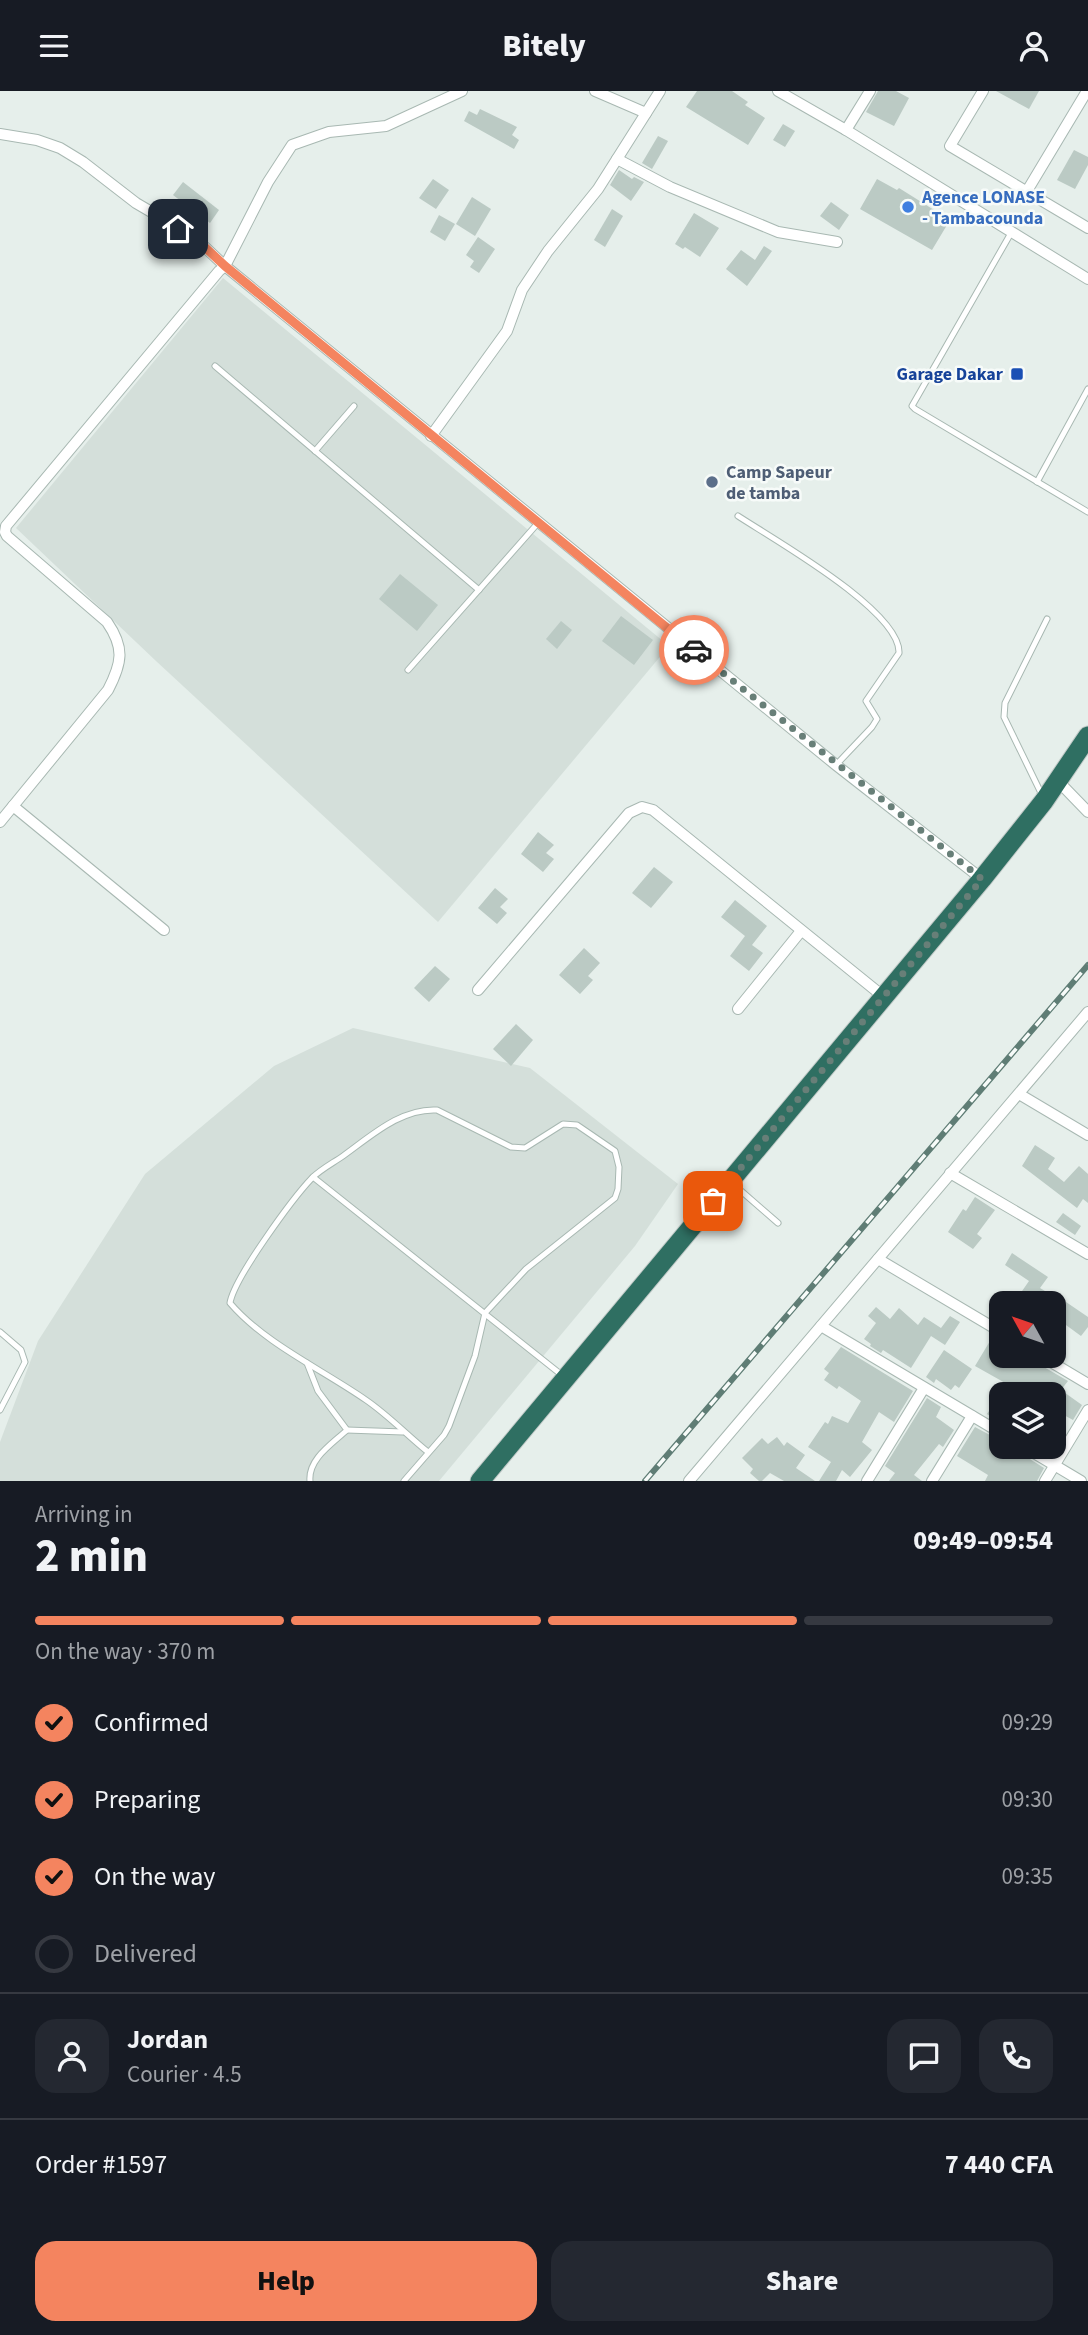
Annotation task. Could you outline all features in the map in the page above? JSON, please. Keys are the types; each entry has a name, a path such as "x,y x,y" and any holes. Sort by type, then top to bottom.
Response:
{"highway":[{"path":"480,1481 982,879 1044,801 1088,736"}],"street":[{"path":"0,822 108,690 121,654 118,638 107,622 7,536 6,526 225,266 268,182 292,145 329,132 386,126 462,91"},
{"path":"595,91 646,113"},
{"path":"431,436 507,331 522,290 548,251 598,189 660,91"},
{"path":"778,91 1088,279"},
{"path":"846,130 870,91"},
{"path":"983,91 950,146 1088,228"},
{"path":"1027,191 1087,91"},
{"path":"0,134 37,140 60,148 83,162 136,203 194,237 225,266 431,436 836,765 982,879"},
{"path":"617,159 670,187 778,232 837,242"},
{"path":"1058,781 1088,811"},
{"path":"13,806 164,930"},
{"path":"478,990 629,813 642,807 653,810 884,997"},
{"path":"738,1009 802,931"},
{"path":"691,1480 1088,1012"},
{"path":"1019,1094 1088,1135"},
{"path":"950,1173 1088,1254"},
{"path":"878,1259 989,1325"},
{"path":"821,1326 989,1426"},
{"path":"1063,1369 1088,1384"},
{"path":"867,1481 924,1388"},
{"path":"1045,1481 1088,1410"},
{"path":"932,1481 972,1416"},
{"path":"1045,1459 1081,1481"}],"lane":[{"path":"1011,233 912,406 1088,512"},
{"path":"215,366 480,590"},
{"path":"1037,482 1088,389"},
{"path":"315,451 354,406"},
{"path":"738,516 869,605 895,636 899,645 899,653 866,701 876,716 872,727 836,765"},
{"path":"408,670 538,523"},
{"path":"1044,801 1004,717 1005,703 1046,619"},
{"path":"404,1481 449,1426 475,1356 485,1313 526,1269 615,1198 619,1167 615,1151 577,1125 563,1124 525,1148 512,1147 438,1110 424,1109 384,1126 313,1177 261,1245 232,1292 230,1303 242,1316 307,1363 369,1402 428,1451"},
{"path":"313,1177 565,1377"},
{"path":"730,1181 778,1223"},
{"path":"0,1332 21,1350 24,1362 0,1410"},
{"path":"307,1363 318,1391 347,1430"},
{"path":"310,1481 309,1471 320,1455 347,1430 402,1432"}],"shaded area":[{"path":"223,278 669,646 438,922 16,528"},
{"path":"353,1028 530,1068 678,1184 635,1246 439,1481 0,1481 0,1442 38,1341 145,1174 274,1066"}],"building":[{"path":"697,91 732,91 748,102 745,105 765,118 748,145 686,107"},
{"path":"878,91 896,91 909,98 894,126 866,112"},
{"path":"996,91 1039,91 1029,109"},
{"path":"480,109 517,127 512,135 519,140 514,149 464,121 469,111 477,115"},
{"path":"783,124 795,131 785,147 773,140"},
{"path":"658,136 668,141 652,169 642,163"},
{"path":"1074,150 1088,157 1088,165 1075,189 1057,180"},
{"path":"619,170 632,179 634,177 644,182 631,201 610,185"},
{"path":"433,179 449,190 436,209 419,198"},
{"path":"877,179 897,190 899,188 950,220 932,250 860,209"},
{"path":"183,182 219,210 210,223 173,195"},
{"path":"472,197 491,209 475,236 456,224"},
{"path":"831,202 849,215 839,230 820,216"},
{"path":"612,209 623,216 605,247 594,240"},
{"path":"694,213 719,228 700,257 675,244"},
{"path":"439,215 455,224 445,241 430,232"},
{"path":"478,237 495,249 479,273 470,267 474,261 466,255"},
{"path":"764,246 772,251 747,286 726,269 741,250 755,260"},
{"path":"400,574 438,605 417,631 379,599"},
{"path":"621,616 653,640 634,665 602,641"},
{"path":"561,621 572,630 557,649 546,639"},
{"path":"538,832 554,845 546,853 554,859 543,872 521,854"},
{"path":"654,867 673,882 651,908 632,893"},
{"path":"495,888 508,899 500,907 507,913 497,924 478,908"},
{"path":"735,900 767,926 752,945 763,953 749,971 730,956 745,936 721,917"},
{"path":"584,948 600,963 588,976 593,980 580,994 559,975"},
{"path":"435,966 450,979 429,1002 414,988"},
{"path":"516,1024 533,1040 511,1066 493,1049"},
{"path":"1035,1145 1055,1158 1048,1169 1064,1182 1079,1166 1088,1174 1088,1203 1083,1199 1077,1208 1022,1166"},
{"path":"975,1197 995,1210 977,1234 982,1238 973,1249 948,1232 963,1209 966,1211"},
{"path":"1063,1213 1081,1226 1075,1235 1056,1222"},
{"path":"1012,1253 1048,1277 1040,1288 1045,1291 1022,1291 1029,1281 1005,1265"},
{"path":"1066,1302 1088,1317 1088,1327 1081,1336 1066,1325"},
{"path":"876,1307 890,1319 899,1308 918,1325 924,1317 941,1328 950,1316 960,1322 945,1345 931,1336 911,1368 883,1350 881,1353 864,1339 876,1323 868,1316"},
{"path":"989,1343 989,1369 1047,1369 1068,1381 1066,1384 1003,1382 975,1366"},
{"path":"841,1347 913,1391 894,1422 879,1412 862,1442 872,1450 850,1477 842,1470 836,1481 819,1481 831,1462 808,1447 832,1416 848,1423 861,1401 839,1386 837,1389 824,1380 829,1373 824,1369"},
{"path":"944,1350 972,1369 959,1388 955,1385 951,1390 936,1379 934,1383 926,1377"},
{"path":"1066,1394 1082,1405 1073,1420 1066,1416"},
{"path":"927,1398 941,1407 936,1417 954,1430 943,1447 939,1444 914,1475 922,1481 889,1481 895,1473 885,1466"},
{"path":"975,1427 989,1435 989,1459 1030,1459 1044,1468 1037,1481 985,1481 988,1475 957,1456"},
{"path":"777,1437 784,1446 787,1442 805,1455 796,1468 815,1481 784,1481 770,1473 759,1481 750,1473 753,1469 742,1458 762,1438 768,1444"}],"railway":[{"path":"645,1481 1088,965"}],"way so far":[{"path":"694,650 982,879 713,1201"}],"place":[{"name":"Agence LONASE - Tambacounda","path":"908,207"},
{"name":"Garage Dakar","path":"1017,374"},
{"name":"Camp Sapeur de tamba","path":"712,482"}],"route":[{"path":"178,229 194,237 225,266 694,650"}]}
